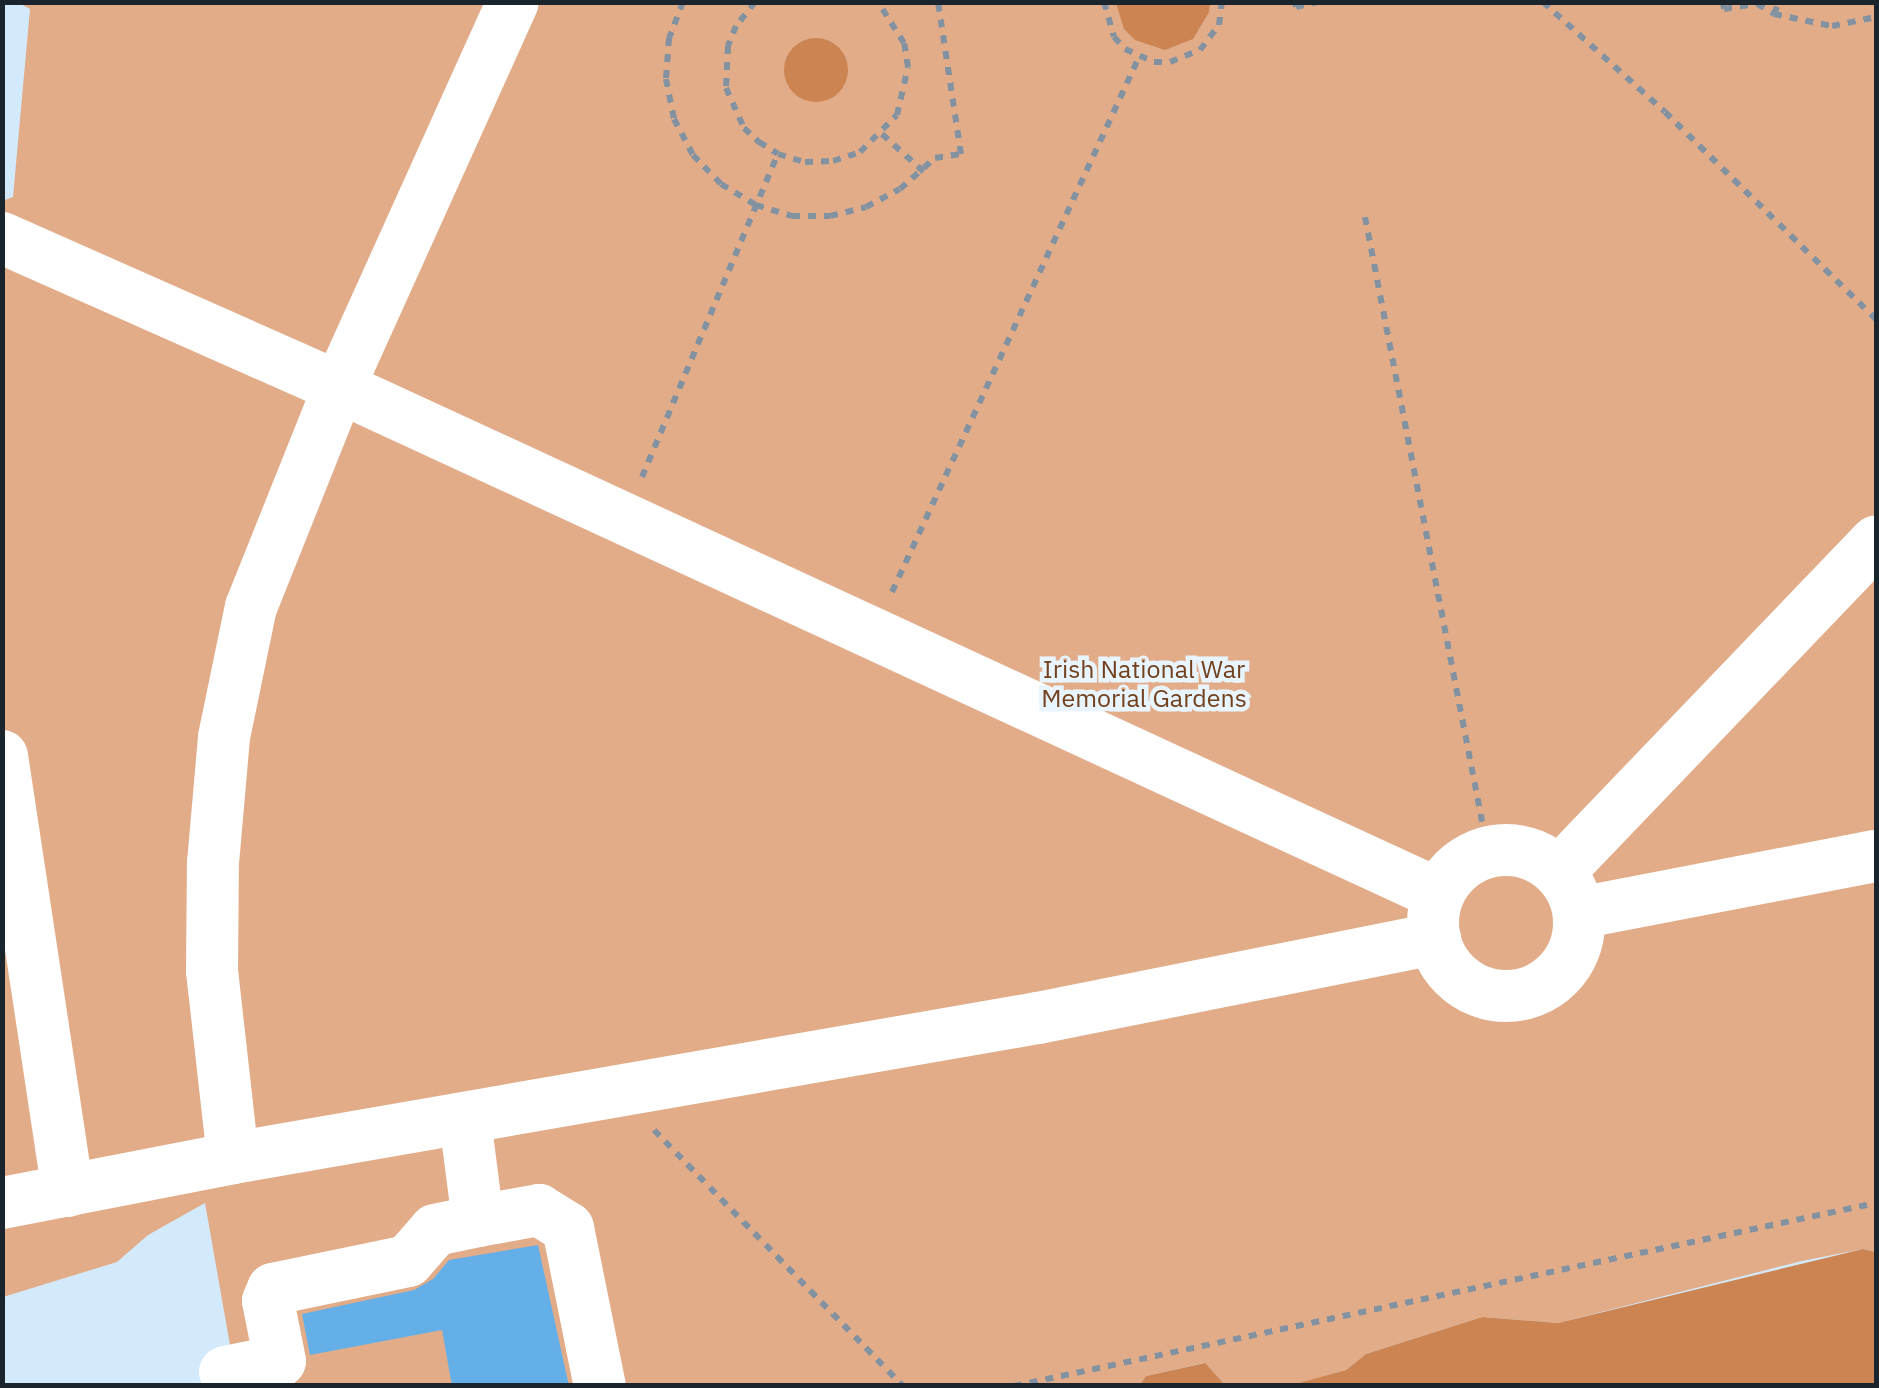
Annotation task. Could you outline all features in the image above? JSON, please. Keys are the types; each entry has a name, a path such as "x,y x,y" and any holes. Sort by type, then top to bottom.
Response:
{"lane":[{"path":"233,1158 212,971 213,863 224,738 252,608 338,387 513,2"},
{"path":"2,238 338,387 873,634 1436,917"},
{"path":"1569,892 1876,542"},
{"path":"2,756 68,1191"},
{"path":"1488,852 1526,853 1569,892 1579,935 1559,975 1520,996 1498,996 1457,978 1436,917 1458,868 1488,852"},
{"path":"1569,892 1876,856"},
{"path":"2,1203 233,1158 1038,1018 1436,917"},
{"path":"465,1119 478,1220"},
{"path":"225,1372 280,1361 268,1301 273,1288 408,1260 436,1230 539,1210 568,1228 600,1386"}],"path":[{"path":"683,2 668,52 666,80 674,119 693,155 722,184 756,205 792,216 830,216 866,207 924,172 935,158 961,154 938,2"},
{"path":"756,2 745,6 728,46 726,88 744,128 778,154 805,162 833,161 860,152 897,115 908,67 894,21 878,2"},
{"path":"1104,2 1114,37 1138,57 1170,62 1200,50 1219,25 1222,2"},
{"path":"1295,2 1296,7 1318,2"},
{"path":"1544,2 1665,112 1876,319"},
{"path":"1723,2 1724,8 1758,4 1774,14 1832,26 1876,17"},
{"path":"1774,14 1778,2"},
{"path":"873,634 1138,57"},
{"path":"882,134 924,172"},
{"path":"624,519 778,154"},
{"path":"1365,217 1488,852"},
{"path":"615,1090 903,1386"},
{"path":"1014,1386 1876,1203"}],"green space":[{"name":"Irish National War Memorial Gardens","path":"19,3 1876,3 1876,1252 1863,1249 1802,1261 1558,1323 1482,1317 1366,1354 1346,1370 1292,1386 1225,1385 1204,1363 1146,1376 1140,1386 237,1385 205,1203 148,1235 117,1262 3,1297 2,201 13,197 30,9"}],"shaded area":[{"path":"1116,3 1210,3 1193,39 1165,50 1135,40 1124,29"},
{"path":"816,38 838,48 848,70 838,92 816,102 794,92 784,70 794,48"},
{"path":"1863,1249 1876,1252 1876,1385 1292,1385 1346,1370 1366,1354 1482,1317 1558,1323"},
{"path":"1205,1363 1225,1385 1140,1385 1146,1376"}],"building":[{"path":"538,1245 569,1386 452,1386 442,1330 310,1355 302,1314 414,1290 433,1279 449,1260"}]}
